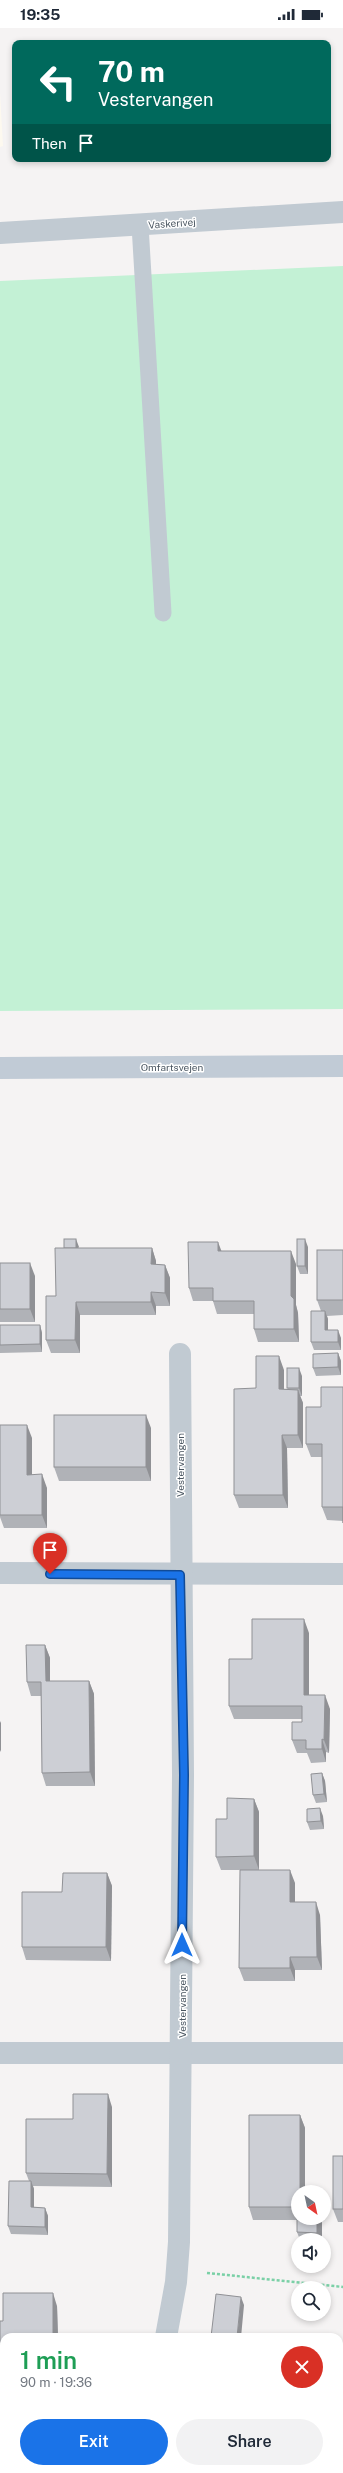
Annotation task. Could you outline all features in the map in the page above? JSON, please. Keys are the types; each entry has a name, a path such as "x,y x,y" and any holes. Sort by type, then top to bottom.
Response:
{"main road":[{"name":"Omfartsvejen","path":"0,1068 343,1066"}],"street":[{"name":"Vaskerivej","path":"0,233 343,212"},
{"name":"Vestervangen","path":"167,2333 176,2270 181,2053 184,1775 180,1575 180,1354"},
{"path":"0,1573 180,1575 343,1574"},
{"path":"0,2053 343,2053"}],"lane":[{"path":"140,225 163,613"}],"path":[{"path":"176,2270 343,2288"}],"shaded area":[{"path":"0,93 3,146 0,147"}],"green space":[{"path":"343,266 343,1009 0,1011 0,281"}],"building":[{"path":"64,1239 76,1239 76,1248 64,1248"},
{"path":"297,1239 305,1239 305,1266 297,1266"},
{"path":"188,1242 218,1242 218,1251 291,1251 291,1296 294,1299 294,1329 254,1329 254,1301 213,1301 213,1288 189,1288"},
{"path":"55,1248 152,1248 151,1264 165,1265 165,1293 151,1292 151,1302 76,1302 75,1340 46,1340 46,1296 56,1296"},
{"path":"317,1250 343,1250 343,1300 317,1300"},
{"path":"0,1263 30,1263 30,1309 0,1309"},
{"path":"311,1311 325,1311 325,1330 338,1330 338,1342 311,1342"},
{"path":"0,1325 40,1325 40,1344 0,1345"},
{"path":"338,1353 338,1367 313,1368 313,1354"},
{"path":"256,1356 279,1356 279,1389 298,1390 298,1435 282,1435 283,1495 234,1495 234,1389 256,1388"},
{"path":"287,1368 299,1368 299,1388 287,1388"},
{"path":"321,1387 343,1387 343,1507 322,1507 322,1444 306,1444 306,1407 321,1407"},
{"path":"54,1415 146,1415 146,1467 54,1467"},
{"path":"0,1425 27,1425 27,1475 42,1474 42,1515 0,1515"},
{"path":"252,1619 304,1619 304,1695 325,1695 324,1740 322,1739 322,1749 306,1749 306,1740 292,1740 292,1722 302,1722 302,1706 229,1706 229,1659 252,1659"},
{"path":"26,1645 45,1645 46,1681 89,1681 90,1772 42,1773 41,1682 27,1682"},
{"path":"322,1773 324,1794 313,1795 311,1774"},
{"path":"227,1798 254,1799 254,1856 216,1857 216,1819 227,1819"},
{"path":"320,1808 321,1821 307,1822 307,1809"},
{"path":"240,1870 290,1870 290,1902 316,1902 317,1957 290,1957 290,1968 239,1968"},
{"path":"63,1873 107,1873 106,1947 22,1947 22,1892 62,1892"},
{"path":"73,2094 108,2094 107,2174 26,2173 26,2119 73,2119"},
{"path":"249,2115 300,2115 300,2185 291,2185 291,2207 249,2207"},
{"path":"333,2156 343,2156 343,2209 333,2209"},
{"path":"9,2181 31,2181 31,2207 45,2208 45,2227 8,2226"},
{"path":"297,2225 317,2225 317,2233 297,2232"},
{"path":"3,2293 53,2293 53,2333 0,2333 0,2321 3,2321"},
{"path":"216,2294 241,2297 237,2333 211,2333"}],"route":[{"path":"50,1574 180,1575 184,1775 182,1945"}]}
